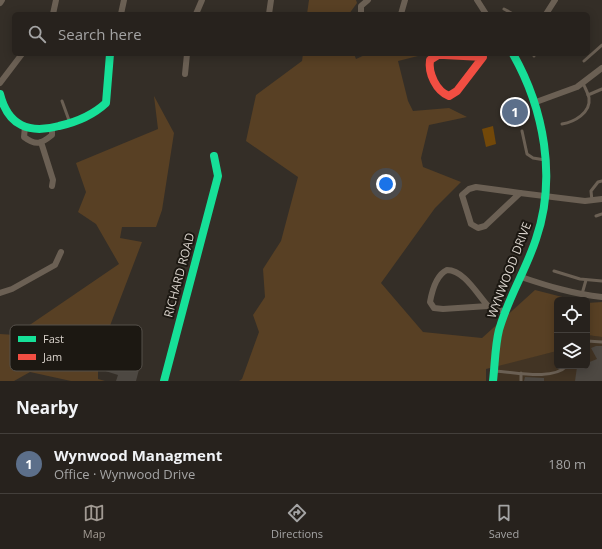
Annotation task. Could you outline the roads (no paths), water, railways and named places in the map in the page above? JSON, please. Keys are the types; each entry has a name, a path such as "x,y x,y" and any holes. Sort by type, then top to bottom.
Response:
{"street":[{"path":"53,12 56,0"},
{"path":"121,12 124,0"},
{"path":"197,12 202,0"},
{"path":"269,12 270,0"},
{"path":"361,12 361,6 368,0"},
{"path":"402,12 405,0"},
{"path":"477,0 485,12"},
{"path":"547,12 555,0"},
{"path":"0,83 20,56"},
{"path":"0,94 10,116 25,128 37,130 52,128 86,119 97,113 106,103 110,56"},
{"path":"184,74 187,56"},
{"path":"433,56 428,64 433,78 442,93 449,96 457,91 484,56"},
{"name":"WYNWOOD DRIVE","path":"493,381 500,325 521,277 540,225 544,196 545,138 536,102 526,78 514,56"},
{"path":"536,102 577,88 602,68"},
{"path":"25,128 24,137 32,142 41,142 52,135 52,128"},
{"path":"41,142 53,180 52,186"},
{"name":"RICHARD ROAD","path":"164,381 218,176 214,156"},
{"path":"520,193 485,226 478,228 471,224 462,195 469,189 476,188 592,201 602,199"},
{"path":"0,293 12,289 55,265 62,252"},
{"path":"488,306 460,275 453,270 447,270 441,273 430,302 434,308 443,309 488,306 506,312"},
{"path":"521,277 554,289 582,295 602,297"}],"lane":[{"path":"504,9 509,12"},
{"path":"590,56 602,45"},
{"path":"584,61 590,56"},
{"path":"562,124 571,123 580,117 587,108 589,99 583,84"},
{"path":"588,95 602,89"},
{"path":"62,101 70,123"},
{"path":"522,131 527,154 533,158 545,160"},
{"path":"592,201 591,191 598,182 602,181"},
{"path":"596,216 602,214"},
{"path":"554,271 586,280 602,281"},
{"path":"582,295 586,280"},
{"path":"590,341 602,342"},
{"path":"494,371 546,375 563,369"},
{"path":"521,372 521,381"}],"place":[{"name":"Wynwood Managment","path":"515,112"}]}
